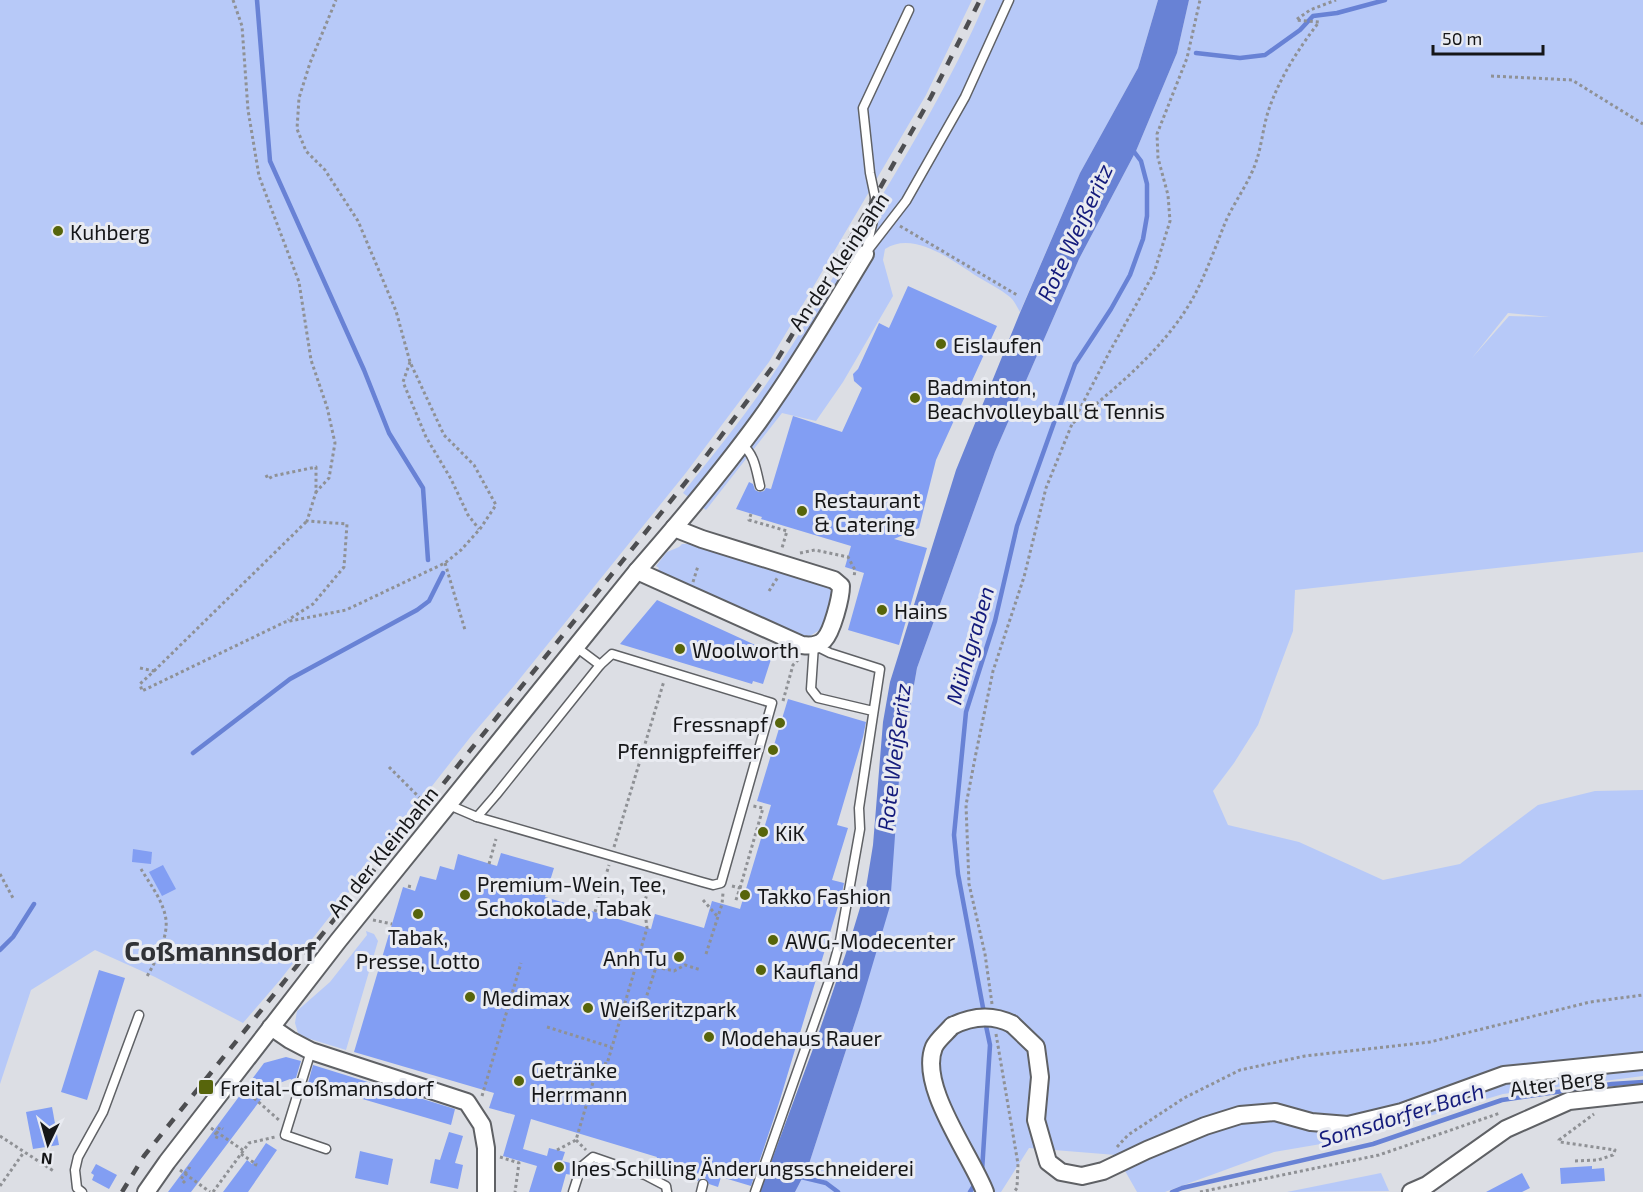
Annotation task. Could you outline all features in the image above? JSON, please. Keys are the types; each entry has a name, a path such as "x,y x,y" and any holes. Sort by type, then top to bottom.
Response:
{"street":[{"name":"An der Kleinbahn","path":"146,1192 338,941 759,421 865,254"},
{"path":"637,571 802,645 814,645 825,639 841,596 841,586 834,580 783,557 702,539 674,528"},
{"path":"980,1180 936,1095 932,1070 934,1047 952,1026 967,1018 993,1017 1012,1023 1036,1047 1040,1077 1036,1120 1048,1162 1061,1172 1082,1176 1103,1171 1205,1126 1240,1115 1275,1112 1311,1122 1348,1125 1402,1112 1504,1075 1643,1061"},
{"path":"272,1027 311,1051 467,1102 482,1125 487,1159 486,1192"},
{"name":"Alter Berg","path":"1411,1192 1427,1185 1506,1130 1569,1101 1643,1093"}],"lane":[{"name":"An der Kleinbahn","path":"865,254 906,201 965,98 1009,0"},
{"path":"865,254 874,216 875,197 863,108 909,10"},
{"path":"741,444 749,450 755,463 760,486"},
{"path":"755,1192 829,981 840,940 860,829 859,808 880,669 830,653 814,645 811,689 818,698 873,711"},
{"path":"576,647 600,665"},
{"path":"449,805 477,817 713,885 721,883 772,703 612,654 600,665 477,817"},
{"path":"82,1192 77,1188 75,1170 78,1157 103,1112 139,1015"},
{"path":"311,1051 286,1132 326,1149"},
{"path":"573,1192 581,1167 593,1157 645,1175 666,1186 667,1192"}],"path":[{"path":"233,0 242,26 248,110 259,176 299,282 311,360 327,407 335,443 329,478 316,492"},
{"path":"285,622 346,610 445,563 461,550 480,529 496,505 474,465 444,435 410,362 396,311 358,220 325,170 306,151 297,129 299,98 310,63 336,0"},
{"path":"993,1009 985,954 969,884 966,805 993,671 1023,577 1046,488 1072,424 1154,273 1170,221 1168,195 1158,158 1157,134 1187,58 1200,0"},
{"path":"1072,424 1110,393 1162,341 1192,299 1217,248 1226,222 1256,164 1269,110 1279,86 1292,59 1319,22 1296,20 1310,10 1336,0"},
{"path":"1491,76 1572,80 1643,124"},
{"path":"891,220 1017,295"},
{"path":"410,362 402,382 426,437 451,478 468,515 480,529"},
{"path":"266,475 268,479 316,467 316,492 307,520 140,684 142,691 285,622 313,604 344,567 347,524 307,520"},
{"path":"751,514 750,520 788,531 783,557 815,550 848,557 855,570 854,579"},
{"path":"445,563 465,630"},
{"path":"140,668 154,671"},
{"path":"595,912 667,670"},
{"path":"389,767 421,799"},
{"path":"735,903 763,808 744,802"},
{"path":"489,864 496,839"},
{"path":"141,869 158,898 166,921 160,953 146,978"},
{"path":"0,874 13,898"},
{"path":"557,1150 576,1140 599,1062 607,1064 647,928 644,904 650,884"},
{"path":"703,900 718,917"},
{"path":"706,954 722,904"},
{"path":"369,919 392,924"},
{"path":"482,1098 520,963"},
{"path":"645,1001 656,967 674,971 685,965 701,970"},
{"path":"1103,1171 1111,1152 1128,1135 1185,1098 1240,1070 1305,1056 1430,1042 1590,1002 1643,995"},
{"path":"547,1027 612,1047"},
{"path":"996,1032 1018,1164 1017,1188 1014,1192"},
{"path":"184,1172 212,1192 249,1143 286,1132 267,1108 247,1092 244,1093 249,1097"},
{"path":"1575,1161 1598,1160 1613,1155 1615,1150 1559,1140 1599,1110"},
{"name":"Alter Berg","path":"1200,1192 1379,1155 1501,1113"},
{"path":"218,1138 214,1136 215,1131 220,1127 223,1130"},
{"path":"215,1131 256,1164 255,1166"},
{"path":"0,1136 55,1172"},
{"path":"0,1186 24,1152"},
{"path":"493,1154 519,1163 515,1192"},
{"path":"185,1183 180,1179 184,1172 189,1168 193,1170"},
{"path":"228,1172 234,1177"}],"shaded area":[{"path":"0,0 972,0 926,95 769,362 685,474 472,735 280,980 243,1023 155,977 95,950 31,990 0,1084"},
{"path":"986,0 1158,0 1138,68 1080,173 1020,312 1013,300 1006,294 933,250 908,243 896,244 885,249 883,260 893,296 843,382 816,421 782,413 706,510 683,493 768,382 801,332 928,116"},
{"path":"1189,0 1643,0 1643,552 1295,590 1293,631 1258,725 1213,791 1228,825 1299,842 1383,880 1460,864 1538,805 1595,791 1643,790 1643,1076 1503,1094 1356,1138 1274,1152 1165,1192 1137,1192 1116,1155 1029,1148 1001,1192 795,1192 808,1167 860,1007 917,668 995,452 1079,259 1136,151 1177,53","holes":["1508,313 1550,317 1509,316 1472,358"]},
{"path":"682,544 694,544 826,584 832,596 821,629 810,636 801,635 659,574 657,571 659,568 656,566 667,552"},
{"path":"366,931 374,934 378,941 346,1050 298,1033 295,1023 297,1011 330,982 367,935"},
{"path":"1381,1173 1389,1191 1287,1192"}],"water":[{"name":"Rote Weißeritz","path":"1158,0 1189,0 1177,53 1136,151 1079,259 995,452 917,668 900,765 890,906 808,1167 795,1192 760,1192 817,1038 866,888 873,845 883,722 890,682 956,470 1080,173 1138,68"}],"building":[{"path":"908,286 997,326 936,460 919,528 894,539 927,548 899,645 848,630 864,573 845,567 851,546 761,519 762,517 736,509 749,482 759,492 766,488 771,489 793,416 842,432 862,388 854,381 853,374 858,369 879,323 889,328"},
{"path":"657,600 773,653 763,684 753,681 752,684 620,644"},
{"name":"Weißeritzpark","path":"788,699 866,722 837,825 848,828 832,880 844,883 842,893 779,1103 751,1186 721,1177 718,1187 709,1184 705,1178 698,1181 653,1168 657,1157 531,1119 523,1149 547,1156 549,1148 565,1152 562,1161 575,1164 572,1175 566,1174 561,1192 529,1192 537,1166 503,1156 515,1115 489,1108 494,1093 354,1052 403,887 415,891 420,876 436,880 440,866 454,870 458,854 497,866 501,853 554,868 545,897 651,929 655,914 704,928 712,901 740,909 771,805 757,801"},
{"path":"133,849 152,852 151,864 132,862"},
{"path":"163,865 176,889 162,896 149,872"},
{"path":"99,970 125,978 87,1100 61,1092"},
{"path":"286,1057 301,1061 295,1081 290,1079 277,1084 268,1096 265,1094 191,1192 168,1192 264,1063"},
{"path":"313,1065 455,1109 451,1125 308,1083"},
{"path":"52,1107 59,1145 33,1149 26,1112"},
{"path":"449,1132 463,1136 455,1163 463,1165 458,1189 430,1183 435,1159 440,1160"},
{"path":"266,1143 277,1150 248,1192 223,1192 247,1160 252,1164"},
{"path":"360,1151 393,1159 388,1185 355,1178"},
{"path":"96,1164 117,1175 109,1189 92,1180 94,1175 91,1173"},
{"path":"1592,1166 1592,1169 1604,1168 1605,1181 1561,1184 1560,1168"},
{"path":"1522,1173 1530,1188 1522,1192 1486,1192"}],"waterway":[{"path":"257,0 270,161 364,370 389,433 423,488 428,560"},
{"path":"1196,53 1240,58 1265,55 1300,30 1313,16 1337,13 1385,0"},
{"name":"Mühlgraben","path":"984,1013 958,874 954,835 966,712 995,621 1017,526 1075,364 1130,275 1143,239 1147,216 1147,184 1141,161 1132,149"},
{"path":"193,753 290,679 417,610 429,601 443,573"},
{"path":"0,950 13,937 34,904"},
{"name":"Mühlgraben","path":"982,1171 990,1045 985,1021"},
{"name":"Somsdorfer Bach","path":"1172,1192 1373,1144 1502,1100 1612,1084 1643,1082"},
{"name":"Somsdorfer Bach","path":"797,1176 826,1183 838,1192"},
{"name":"Mühlgraben","path":"970,1192 975,1184"}],"railway":[{"path":"122,1192 144,1156 698,467 774,365 875,197 931,97 980,0"}],"place":[{"name":"Kuhberg","path":"58,231"},
{"name":"Eislaufen","path":"941,344"},
{"name":"Badminton, Beachvolleyball & Tennis","path":"915,398"},
{"name":"Restaurant & Catering","path":"802,511"},
{"name":"Hains","path":"882,610"},
{"name":"Woolworth","path":"680,649"},
{"name":"Fressnapf","path":"780,723"},
{"name":"Pfennigpfeiffer","path":"773,750"},
{"name":"KiK","path":"763,832"},
{"name":"Premium-Wein, Tee, Schokolade, Tabak","path":"465,895"},
{"name":"Takko Fashion","path":"745,895"},
{"name":"Tabak, Presse, Lotto","path":"418,914"},
{"name":"AWG-Modecenter","path":"773,940"},
{"name":"Anh Tu","path":"679,957"},
{"name":"Kaufland","path":"761,970"},
{"name":"Medimax","path":"470,997"},
{"name":"Weißeritzpark","path":"588,1008"},
{"name":"Modehaus Rauer","path":"709,1037"},
{"name":"Getränke Herrmann","path":"519,1081"},
{"name":"Freital-Coßmannsdorf","path":"206,1087"},
{"name":"Ines Schilling Änderungsschneiderei","path":"559,1167"}],"district":[{"name":"Coßmannsdorf","path":"220,950"}]}
